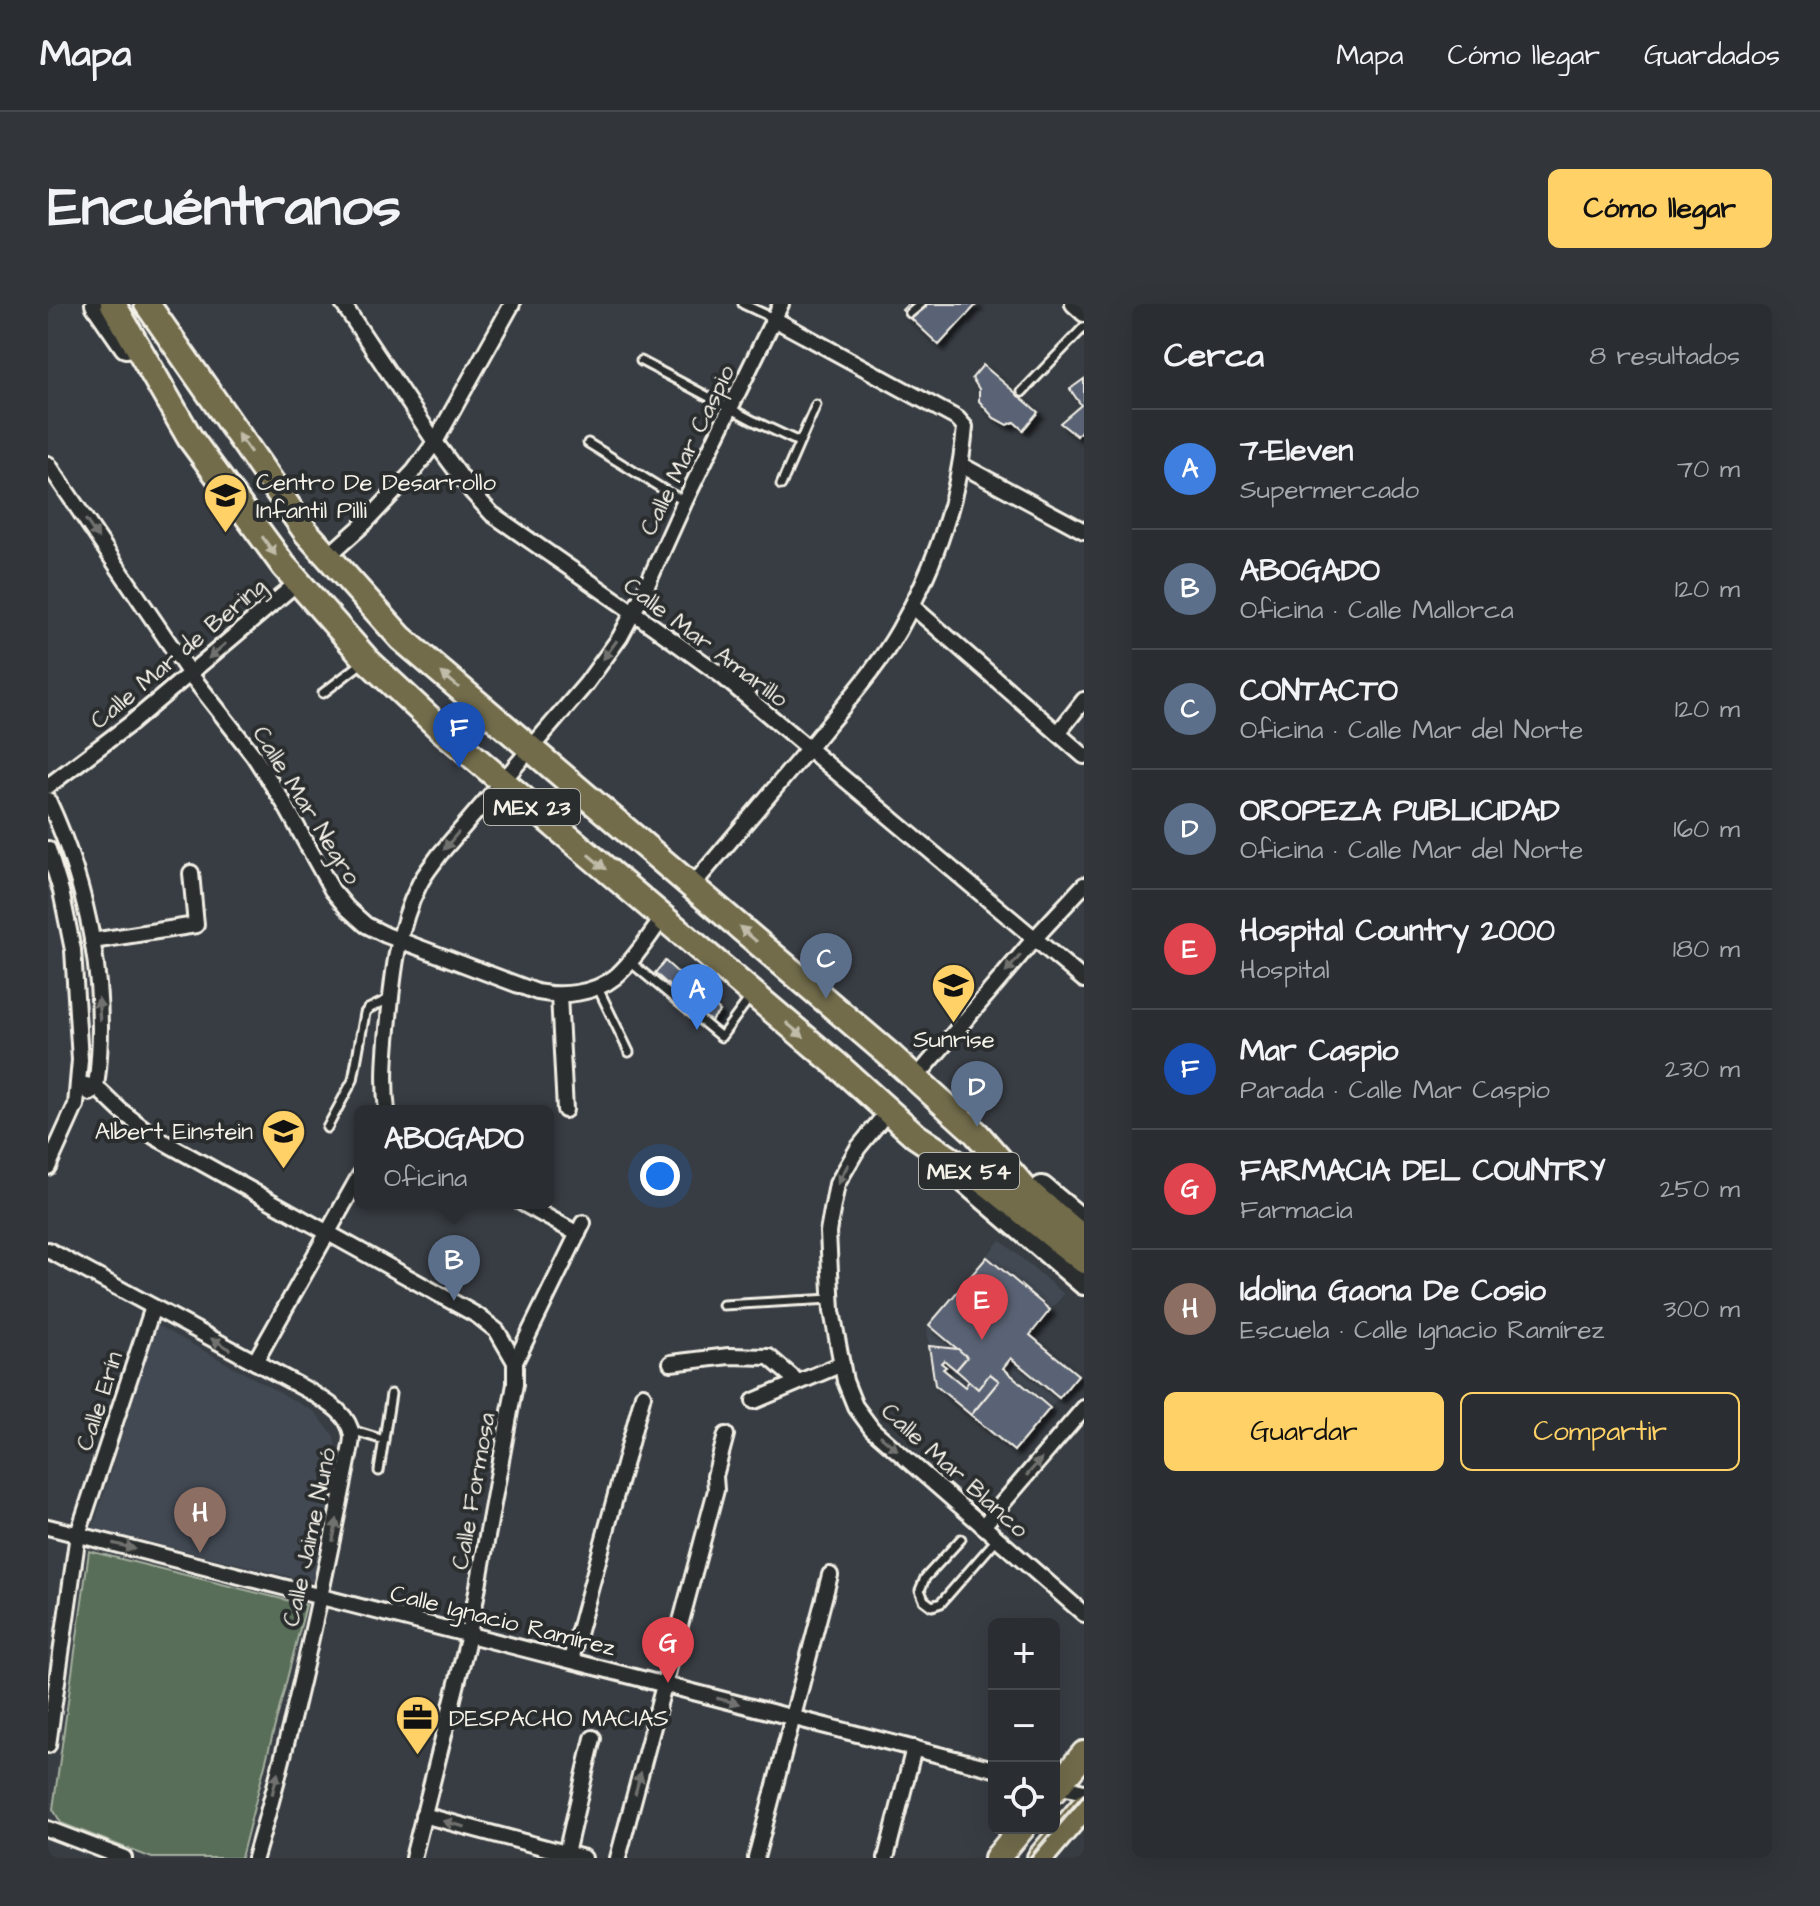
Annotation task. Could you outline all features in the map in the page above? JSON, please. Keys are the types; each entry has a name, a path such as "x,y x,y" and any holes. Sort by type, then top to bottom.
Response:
{"main road":[{"path":"97,304 190,438"},
{"name":"MEX 23","path":"113,304 190,438 284,566 367,660 442,730 836,1064 949,1168 1084,1283"},
{"name":"MEX 23","path":"147,304 306,532 401,638 892,1057 976,1133"},
{"name":"MEX 23","path":"892,1057 905,1059 921,1072 959,1105 1032,1180 1084,1223"},
{"name":"MEX 54","path":"976,1133 1023,1200 1084,1261"},
{"name":"MEX 54","path":"916,1136 988,1184 1023,1200 1084,1239"},
{"path":"1060,1780 1084,1754"},
{"path":"1040,1858 1084,1806"},
{"path":"997,1858 1017,1834"}],"street":[{"name":"Calle Mar Amarillo","path":"343,304 435,442 492,514 722,676 1082,975"},
{"path":"328,556 366,522 414,471 435,442 512,304"},
{"name":"Calle Mar Caspio","path":"386,1105 384,1091 394,969 405,921 419,885 440,854 586,684 620,637 781,304"},
{"path":"1073,304 1084,314"},
{"path":"692,886 877,664 912,606 940,537 961,465 965,427 958,419 774,319"},
{"name":"Calle Mar Negro","path":"48,464 190,674 254,756 332,890 366,925 537,992 559,995 597,986 614,977 663,918"},
{"path":"961,465 1084,531"},
{"name":"Calle Mar de Bering","path":"48,786 130,724 298,582"},
{"path":"912,606 1084,756"},
{"path":"1058,733 1084,700"},
{"path":"48,800 78,883 97,975 100,1062 96,1087 76,1105"},
{"path":"48,849 61,891 73,950 80,1060 76,1105 48,1167"},
{"path":"92,941 196,925 191,873"},
{"path":"921,1072 1084,885"},
{"path":"559,995 565,1110"},
{"path":"79,1084 96,1087 155,1137 478,1316 497,1331 515,1362"},
{"name":"Calle Mar Blanco","path":"888,1111 858,1148 837,1184 828,1232 832,1311 845,1381 855,1406 872,1429 1084,1614"},
{"path":"255,1362 354,1186"},
{"name":"Calle Formosa","path":"413,1858 469,1635 515,1384 515,1362 580,1228 536,1209"},
{"name":"Calle Jaime Nunó","path":"48,1250 328,1403 345,1417 352,1437 321,1597 255,1858"},
{"name":"Calle Erín","path":"48,1745 78,1534 153,1307"},
{"path":"671,1363 729,1356 769,1357 798,1382"},
{"path":"754,1401 842,1364"},
{"path":"571,1660 643,1395"},
{"path":"983,1526 1084,1408"},
{"path":"618,1858 716,1490 715,1476 726,1435"},
{"name":"Calle Ignacio Ramírez","path":"48,1527 988,1767"},
{"path":"756,1858 830,1575"},
{"path":"566,1856 593,1738"},
{"path":"886,1858 914,1748"},
{"path":"1060,1787 1084,1792"},
{"path":"423,1815 566,1856 584,1858"},
{"path":"48,1829 124,1858"}],"lane":[{"path":"743,304 774,319"},
{"path":"910,313 921,304"},
{"path":"1022,392 1084,327"},
{"path":"641,361 799,442"},
{"path":"781,485 816,405"},
{"path":"588,443 685,501"},
{"path":"323,693 367,660"},
{"path":"629,961 721,1037 752,994"},
{"path":"597,986 629,1052"},
{"path":"327,1128 353,1080 365,1013 391,998"},
{"path":"723,1305 831,1299"},
{"path":"379,1471 391,1394"},
{"path":"349,1429 384,1440"},
{"path":"961,1539 925,1578 920,1590 924,1600 932,1606 941,1603 997,1539"}],"shaded area":[{"path":"1000,1240 1064,1294 1030,1335 1078,1375 1014,1451 935,1385 927,1330"},
{"path":"157,1325 315,1412 334,1436 339,1470 313,1582 93,1528"}],"green space":[{"path":"89,1551 306,1605 241,1858 152,1858 61,1823 53,1809"}],"building":[{"path":"908,304 977,304 939,345 902,310"},
{"path":"983,365 1038,412 1023,430 1014,422 1007,425 994,418 979,401 979,389 972,378"},
{"path":"1084,379 1084,427 1077,436 1060,423 1081,405 1070,389"},
{"path":"665,961 720,1011 710,1022 655,973"},
{"path":"987,1257 1050,1310 1030,1335 1078,1375 1059,1398 1011,1358 1003,1368 1050,1408 1014,1451 971,1415 999,1381 990,1374 978,1389 956,1370 967,1357 929,1325"},
{"path":"929,1346 958,1349 967,1357 956,1370 944,1360 941,1363 946,1367 943,1369 965,1387 969,1381 978,1389 990,1374 999,1381 971,1415 935,1385"}],"railway":[{"path":"1030,1858 1084,1795"}],"place":[{"name":"Centro De Desarrollo Infantil Pilli","path":"225,535"},
{"name":"Mar Caspio","path":"459,768"},
{"name":"CONTACTO","path":"826,999"},
{"name":"Sunrise","path":"954,1024"},
{"name":"7-Eleven","path":"697,1030"},
{"name":"OROPEZA PUBLICIDAD","path":"977,1127"},
{"name":"Albert Einstein","path":"284,1170"},
{"name":"ABOGADO","path":"454,1301"},
{"name":"Hospital Country 2000","path":"982,1340"},
{"name":"Idolina Gaona De Cosio","path":"200,1553"},
{"name":"FARMACIA DEL COUNTRY","path":"668,1683"},
{"name":"DESPACHO MACIAS","path":"418,1757"}]}
